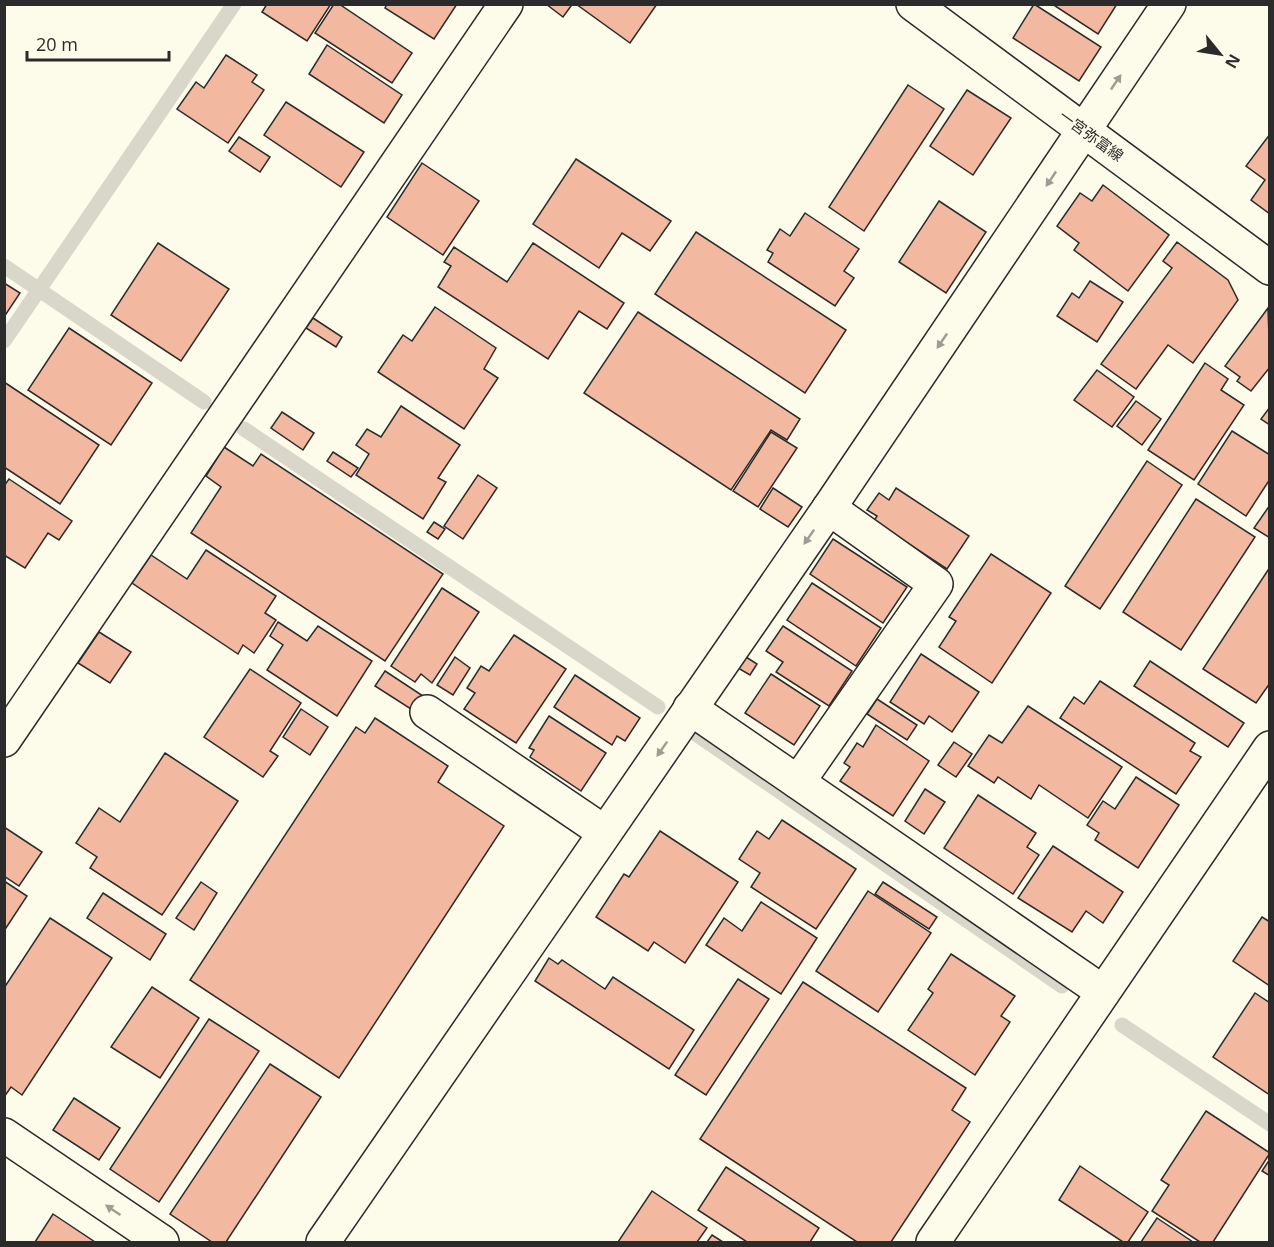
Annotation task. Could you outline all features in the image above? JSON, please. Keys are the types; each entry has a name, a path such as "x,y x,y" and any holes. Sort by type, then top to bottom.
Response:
{"street":[{"path":"4,740 506,4"},
{"name":"一宮弥富線","path":"913,4 1269,268"},
{"path":"323,1242 829,508 1169,4"},
{"path":"798,782 936,584 829,508"},
{"path":"690,708 1103,992"},
{"path":"427,712 604,832"},
{"path":"933,1242 1269,748"},
{"path":"4,1135 162,1242"}],"building":[{"path":"267,4 331,4 307,41 262,12"},
{"path":"334,4 339,4 412,53 392,83 315,33"},
{"path":"387,4 457,4 434,39 385,8"},
{"path":"546,4 569,4 571,6 563,17"},
{"path":"576,4 657,4 630,43"},
{"path":"1034,4 1101,47 1079,81 1013,38"},
{"path":"1052,4 1117,4 1098,34"},
{"path":"327,45 402,95 384,123 309,74"},
{"path":"226,55 257,75 252,82 264,90 228,143 177,109 196,82 204,88"},
{"path":"908,85 944,109 864,231 829,207"},
{"path":"967,90 1011,118 973,175 930,146"},
{"path":"286,102 364,152 341,187 264,135"},
{"path":"1270,134 1270,214 1251,200 1265,180 1246,166"},
{"path":"239,137 270,157 260,172 229,151"},
{"path":"576,159 671,221 650,251 622,233 599,268 533,224"},
{"path":"422,163 479,201 443,255 387,217"},
{"path":"1103,185 1169,235 1128,291 1074,250 1079,243 1057,226 1080,193 1092,201"},
{"path":"939,201 986,232 946,293 899,262"},
{"path":"805,213 859,249 844,271 854,278 835,306 768,262 773,253 767,250 780,229 790,236"},
{"path":"696,232 846,330 805,393 655,294"},
{"path":"1177,242 1228,280 1238,300 1193,363 1168,345 1136,389 1101,364 1172,268 1163,261"},
{"path":"158,243 229,289 181,361 111,315"},
{"path":"533,243 624,303 607,329 579,311 548,359 438,287 451,266 444,262 454,247 507,282"},
{"path":"1090,281 1123,302 1097,342 1057,316 1072,293 1079,298"},
{"path":"4,283 20,293 4,317"},
{"path":"435,307 496,348 484,369 498,378 464,429 378,372 403,335 412,341"},
{"path":"1268,308 1270,367 1251,391 1237,381 1240,377 1225,366"},
{"path":"638,312 800,419 787,440 771,430 731,490 584,393"},
{"path":"313,318 342,337 336,347 306,328"},
{"path":"69,328 152,383 111,445 28,390"},
{"path":"1205,363 1228,379 1221,390 1244,405 1194,480 1148,450"},
{"path":"1097,370 1134,397 1112,427 1074,400"},
{"path":"4,382 99,445 60,504 4,467"},
{"path":"1136,401 1161,419 1142,445 1117,426"},
{"path":"401,406 460,445 438,478 446,482 423,519 356,475 369,454 356,445 367,429 381,437"},
{"path":"1270,407 1270,425 1261,419"},
{"path":"282,412 314,433 303,450 271,428"},
{"path":"1232,431 1270,455 1270,479 1246,516 1198,484"},
{"path":"771,432 797,448 758,507 733,491"},
{"path":"224,447 253,466 261,454 443,574 385,661 191,533 221,487 206,476"},
{"path":"333,452 358,468 351,477 327,461"},
{"path":"1147,461 1182,485 1100,609 1065,586"},
{"path":"478,475 497,488 463,539 444,526"},
{"path":"9,479 72,521 59,540 48,533 25,568 4,555 4,486"},
{"path":"773,488 802,507 788,527 760,509"},
{"path":"896,488 969,536 947,569 874,521 877,516 867,510 879,493 889,500"},
{"path":"1196,499 1255,537 1181,650 1123,612"},
{"path":"1270,505 1270,538 1254,528"},
{"path":"434,522 445,529 438,539 427,532"},
{"path":"833,539 907,587 883,623 810,574"},
{"path":"206,550 276,596 265,613 276,620 254,653 243,645 238,654 132,583 151,555 187,579"},
{"path":"991,554 1051,593 992,683 939,647 956,621 949,617"},
{"path":"1270,567 1270,683 1256,703 1203,669"},
{"path":"812,583 881,628 856,666 787,620"},
{"path":"442,588 479,612 432,683 421,674 415,682 391,666"},
{"path":"278,622 307,641 318,626 372,661 337,716 267,670 283,645 270,636"},
{"path":"783,626 852,671 829,706 776,672 783,662 766,651"},
{"path":"99,632 131,652 110,683 78,663"},
{"path":"514,635 566,669 516,743 464,709 475,693 467,688 481,666 489,671"},
{"path":"921,654 979,692 952,732 929,716 924,724 890,702"},
{"path":"455,657 470,668 453,695 437,685"},
{"path":"746,657 757,664 750,675 738,668"},
{"path":"1150,661 1244,723 1228,747 1134,686"},
{"path":"250,669 301,703 270,751 278,756 263,777 204,737"},
{"path":"385,671 423,696 414,711 375,686"},
{"path":"771,674 820,706 794,745 745,713"},
{"path":"575,675 640,718 625,741 617,736 612,745 554,707"},
{"path":"1100,681 1195,743 1190,751 1201,757 1176,794 1060,718 1074,697 1084,704"},
{"path":"877,699 917,725 907,740 867,714"},
{"path":"1028,706 1122,767 1088,818 1039,785 1031,799 998,777 994,783 968,766 989,735 1002,743"},
{"path":"301,709 328,727 310,755 283,737"},
{"path":"549,716 606,753 581,791 530,757 534,750 529,748"},
{"path":"375,718 448,766 438,782 504,826 339,1078 190,980 356,727 365,733"},
{"path":"876,725 929,761 893,816 840,781 850,767 844,763 857,743 863,747"},
{"path":"954,742 972,754 956,777 938,765"},
{"path":"165,753 238,801 162,915 90,868 97,857 76,843 99,808 120,822"},
{"path":"1136,777 1179,805 1138,868 1095,840 1099,833 1087,825 1103,801 1115,809"},
{"path":"925,789 945,802 924,834 905,821"},
{"path":"978,795 1036,833 1027,847 1039,855 1013,894 944,848"},
{"path":"782,820 856,869 816,929 751,887 760,873 739,859 757,831 769,839"},
{"path":"4,827 42,852 19,886 4,876"},
{"path":"660,831 738,882 685,963 654,942 648,951 596,917 624,874 629,877"},
{"path":"1053,846 1123,892 1103,923 1086,911 1072,932 1018,898"},
{"path":"4,881 27,896 4,931"},
{"path":"201,882 217,893 194,930 176,918"},
{"path":"883,882 937,917 929,929 875,894"},
{"path":"868,891 931,933 878,1012 816,971"},
{"path":"103,893 166,934 150,960 87,918"},
{"path":"761,902 817,938 781,994 706,945 724,918 742,931"},
{"path":"1262,917 1270,922 1270,986 1233,961"},
{"path":"50,918 112,958 22,1095 11,1087 4,1097 4,988"},
{"path":"951,954 1015,996 1001,1016 1010,1022 975,1075 908,1030 933,993 928,989"},
{"path":"549,958 558,964 562,960 605,989 613,977 694,1030 669,1069 535,981"},
{"path":"738,979 769,999 706,1095 675,1075"},
{"path":"803,982 966,1088 952,1110 970,1122 891,1242 857,1242 700,1139"},
{"path":"152,987 199,1018 160,1078 111,1047"},
{"path":"1255,993 1270,1003 1270,1095 1213,1057"},
{"path":"209,1019 259,1051 159,1202 110,1169"},
{"path":"270,1064 321,1097 226,1242 212,1242 170,1214"},
{"path":"74,1098 120,1128 99,1160 53,1130"},
{"path":"1206,1111 1270,1153 1213,1242 1200,1242 1152,1211 1169,1185 1161,1180"},
{"path":"1270,1159 1270,1176 1262,1171"},
{"path":"1080,1166 1148,1212 1128,1242 1123,1242 1059,1200"},
{"path":"726,1167 819,1228 810,1242 747,1242 698,1210"},
{"path":"652,1191 707,1228 697,1242 618,1242"},
{"path":"53,1214 95,1242 35,1242"},
{"path":"1157,1218 1193,1242 1141,1242"},
{"path":"712,1235 723,1242 707,1242"}],"waterway":[{"path":"4,341 234,4"},
{"path":"4,266 204,402"},
{"path":"244,429 658,707"},
{"path":"696,734 1062,986"},
{"path":"1122,1025 1270,1124"}]}
